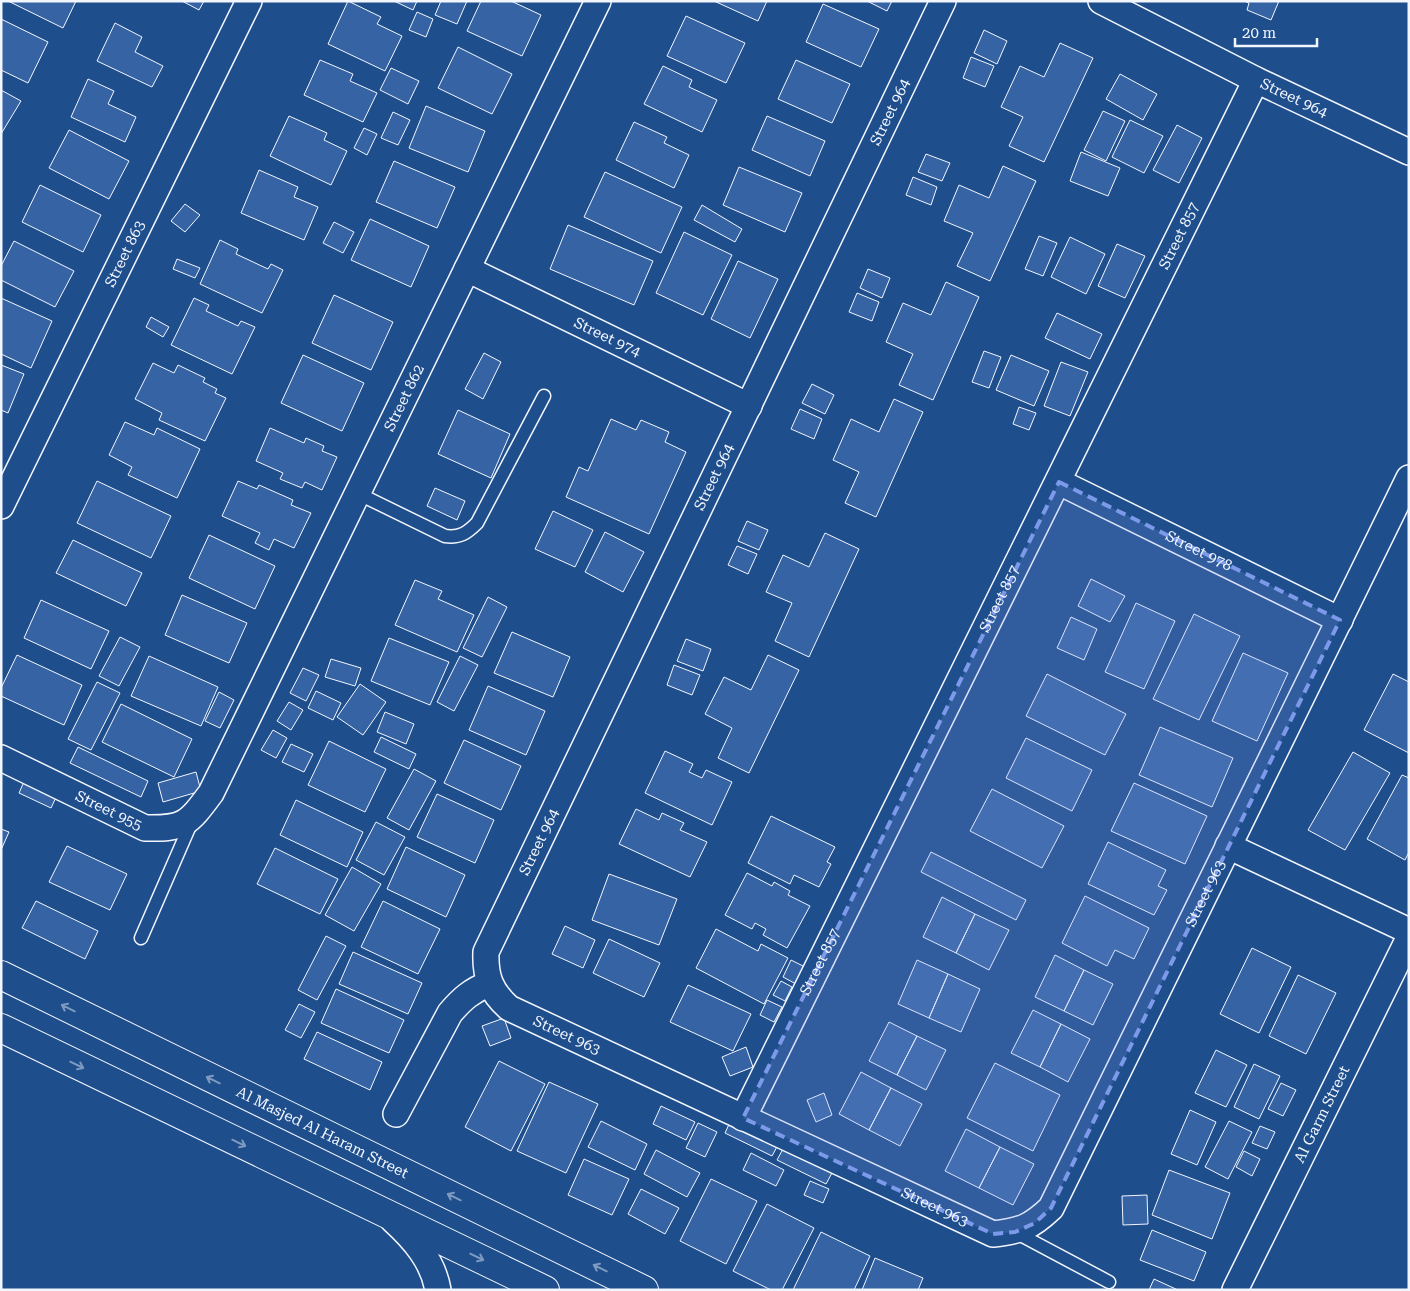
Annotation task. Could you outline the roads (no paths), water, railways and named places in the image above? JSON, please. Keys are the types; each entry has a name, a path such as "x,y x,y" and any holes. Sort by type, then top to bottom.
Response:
{"street":[{"name":"Street 863","path":"1,506 249,1"},
{"name":"Street 862","path":"211,794 598,1"},
{"name":"Street 964","path":"486,952 943,1"},
{"name":"Street 964","path":"1101,1 1256,80 1408,151"},
{"name":"Street 857","path":"743,1118 1059,482 1256,80"},
{"name":"Street 974","path":"466,269 748,406"},
{"name":"Street 963","path":"486,952 485,968 489,984 497,997 509,1008 994,1234 1015,1232 1035,1223 1051,1208 1409,478"},
{"name":"Street 978","path":"1059,482 1340,620"},
{"name":"Street 955","path":"1,758 145,828 169,829 183,825 195,814 211,794"},
{"name":"Street 963","path":"1228,846 1409,931"},
{"name":"Al Garm Street","path":"1235,1290 1409,938"},
{"name":"Al Masjed Al Haram Street","path":"1,975 236,1092 644,1290"},
{"path":"396,1114 450,1013 461,1000 476,988 489,984"},
{"path":"1,1028 540,1287"},
{"path":"386,1213 417,1243 436,1280 438,1290"},
{"path":"508,1290 540,1287"}],"lane":[{"path":"358,494 446,536 457,537 468,533 478,523 544,396"},
{"path":"141,938 195,814"},
{"path":"1015,1232 1110,1282"}]}
